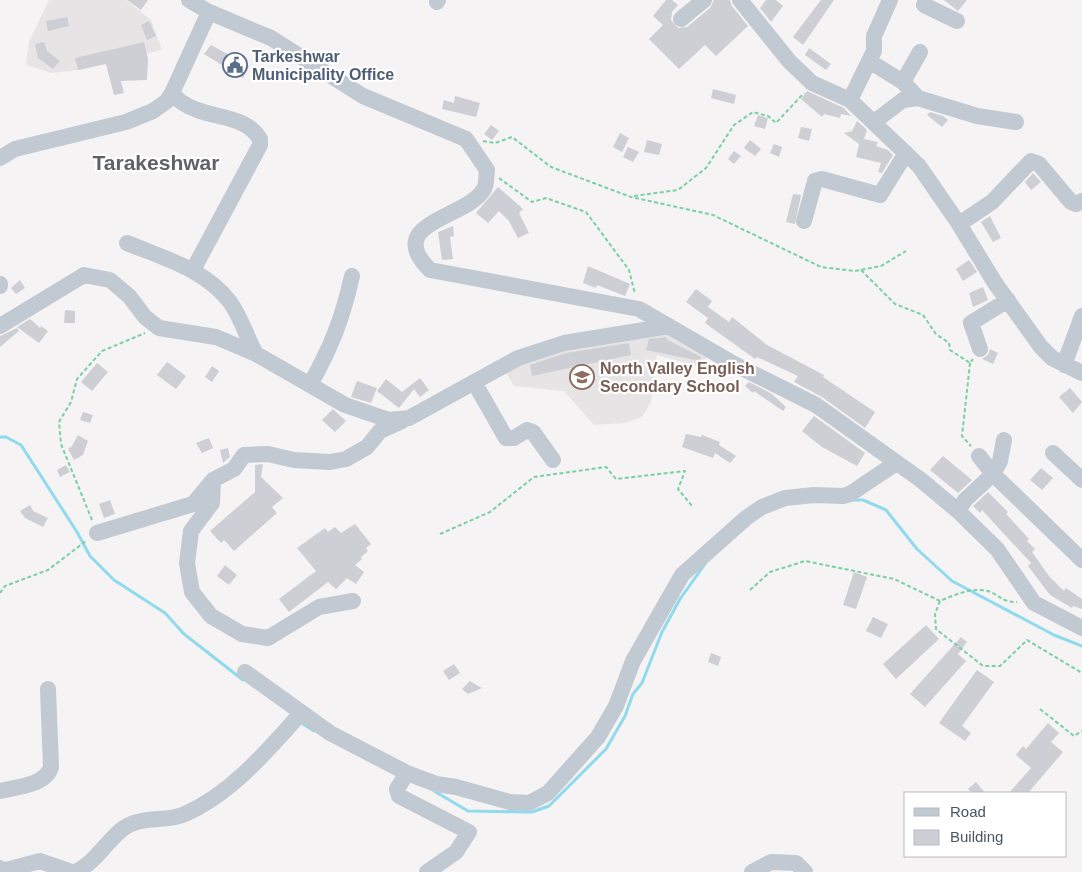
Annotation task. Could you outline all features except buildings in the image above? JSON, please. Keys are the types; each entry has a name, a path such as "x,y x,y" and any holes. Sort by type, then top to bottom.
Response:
{"street":[{"path":"189,0 209,12 271,38 363,96 466,138 487,170 484,189 474,199 421,230 416,244 420,260 430,270 639,309 734,364 816,405 921,480 958,511 997,550 1034,603 1082,628"},
{"path":"681,18 704,0"},
{"path":"740,0 789,61 812,83 850,100 920,168 959,224 995,283 1041,347 1052,358 1082,373"},
{"path":"850,100 874,51 874,36 890,0"},
{"path":"921,2 957,21"},
{"path":"0,158 15,149 126,122 153,111 167,101 172,93 209,12"},
{"path":"903,82 920,52"},
{"path":"869,61 903,82 918,98"},
{"path":"172,93 184,104 234,118 255,131 260,139 260,145 192,270"},
{"path":"874,122 903,100 918,98 976,116 1016,122"},
{"path":"804,221 815,181 822,179 880,195 906,153"},
{"path":"959,224 992,202 1031,161 1039,164 1071,202 1076,204 1082,201"},
{"path":"127,243 192,270 215,286 230,303 256,354"},
{"path":"0,326 84,276 110,280 130,296 145,317 159,328 216,338 256,354 345,405 389,420 410,418"},
{"path":"310,385 332,345 344,312 352,276"},
{"path":"980,349 971,323 1008,300"},
{"path":"1064,365 1082,316"},
{"path":"93,536 193,504 213,480 234,469 244,455 268,454 294,460 330,462 346,459 366,446 380,431 410,418 518,358 564,343 669,326"},
{"path":"474,382 506,438 514,438 527,430 533,432 553,460"},
{"path":"958,511 965,500 993,474 1000,461 1004,440"},
{"path":"1053,453 1082,480"},
{"path":"979,456 993,474 1082,560"},
{"path":"245,672 330,733 407,773 436,784 456,787 510,802 530,804 540,799 561,780 598,737 616,706 633,661 682,575 746,518 762,507 785,498 814,495 843,496 850,494 896,463"},
{"path":"213,480 212,503 191,531 187,563 192,592 211,616 242,634 268,638 318,607 353,602"},
{"path":"0,791 42,780 49,774 51,767 48,689"},
{"path":"0,868 8,870 40,861 74,872 99,855 128,825 139,821 183,816 217,797 274,744 301,712"},
{"path":"407,773 397,790 397,793 402,798 469,832 456,852 427,872"},
{"path":"752,872 771,862 796,863 804,872"}],"path":[{"path":"631,197 678,190 706,168 734,124 753,112 768,116 776,123 812,83"},
{"path":"466,138 495,143 512,138 551,167 631,197 713,215 821,267 861,270 881,266 906,251"},
{"path":"487,170 532,202 546,198 586,212 629,270 639,309"},
{"path":"861,270 895,304 923,314 936,334 948,343 950,350"},
{"path":"0,594 6,586 48,570 93,536 61,444 59,422 71,402 77,379 102,351 159,328"},
{"path":"970,363 962,436 979,456"},
{"path":"440,534 490,512 534,477 606,467 616,479 685,472 678,489 693,507"},
{"path":"750,590 770,572 805,561 894,579 940,601"},
{"path":"1034,603 1007,603 987,591 959,593 940,601 935,614 936,630 983,666 1000,666 1026,640 1082,673"},
{"path":"1040,709 1074,736 1082,731"}],"shaded area":[{"path":"49,0 126,0 151,20 162,50 78,70 51,73 26,65 29,42"},
{"name":"North Valley English Secondary School","path":"652,328 709,346 704,368 657,355 651,402 642,417 624,423 594,425 564,391 514,386 502,365"}],"waterway":[{"path":"0,437 6,437 21,445 77,532 90,556 114,580 165,613 184,634 243,680"},
{"path":"852,500 863,500 886,510 917,549 952,581 1054,635 1082,646"},
{"path":"434,791 468,811 532,812 549,806 606,749 625,716 633,694 642,683 662,632 680,599 705,564"},
{"path":"300,722 314,731"}],"place":[{"name":"Tarkeshwar Municipality Office","path":"235,65"},
{"name":"North Valley English Secondary School","path":"582,377"}],"district":[{"name":"Tarakeshwar","path":"156,162"}]}
